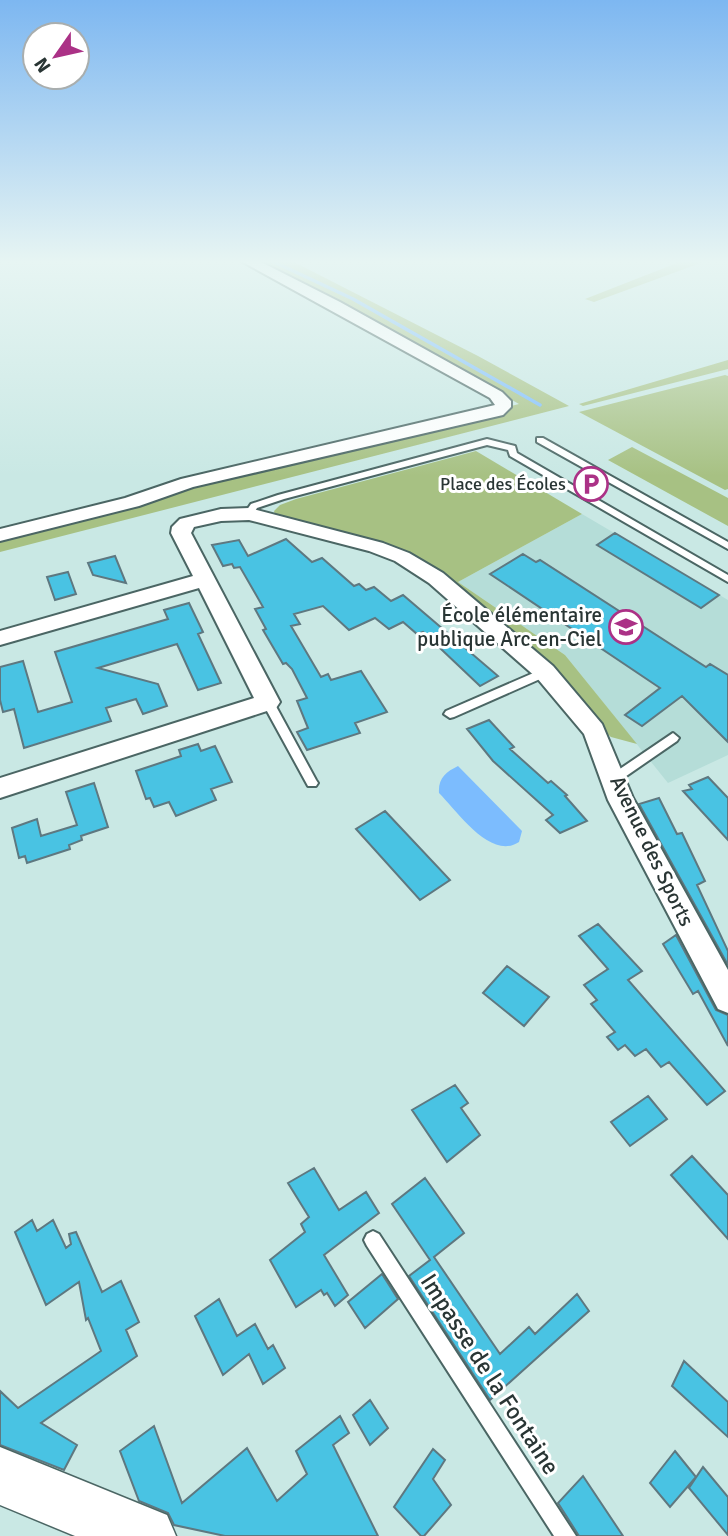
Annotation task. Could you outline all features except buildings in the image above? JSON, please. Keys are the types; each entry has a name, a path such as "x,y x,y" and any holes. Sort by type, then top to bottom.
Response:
{"street":[{"path":"0,535 132,502 187,483 497,411 503,407 503,401 496,395 385,333"},
{"name":"Avenue des Sports","path":"204,580 181,533 182,527 187,523 221,515 249,514 376,547 402,557 436,578 545,672 594,730 615,778 621,800 728,999"},
{"path":"0,638 204,580 268,702 0,788"},
{"path":"0,1476 146,1536"}],"lane":[{"path":"540,440 728,546"},
{"path":"249,514 254,506 281,497 487,442 512,448 513,454 728,579"},
{"path":"450,714 545,672"},
{"path":"268,702 312,783"},
{"path":"615,778 673,738"},
{"name":"Impasse de la Fontaine","path":"373,1240 566,1536"}],"shaded area":[{"name":"École élémentaire publique Arc-en-Ciel","path":"582,514 728,600 728,755 668,783 565,655 458,582"}],"green space":[{"path":"393,333 432,333 569,406 0,552 0,532 519,404"},
{"path":"728,360 728,369 583,406 579,404"},
{"path":"728,376 728,489 725,490 579,412"},
{"path":"632,447 728,498 728,526 608,460"},
{"path":"476,451 582,514 458,582 565,655 637,744 611,737 600,728 582,699 548,665 442,577 275,515 274,511 280,505 296,499"}],"water":[{"path":"458,766 522,831 519,842 508,846 486,840 439,793 444,776"}],"waterway":[{"path":"412,333 540,405"}],"place":[{"name":"Place des Écoles","path":"591,484"},
{"name":"École élémentaire publique Arc-en-Ciel","path":"626,627"}]}
